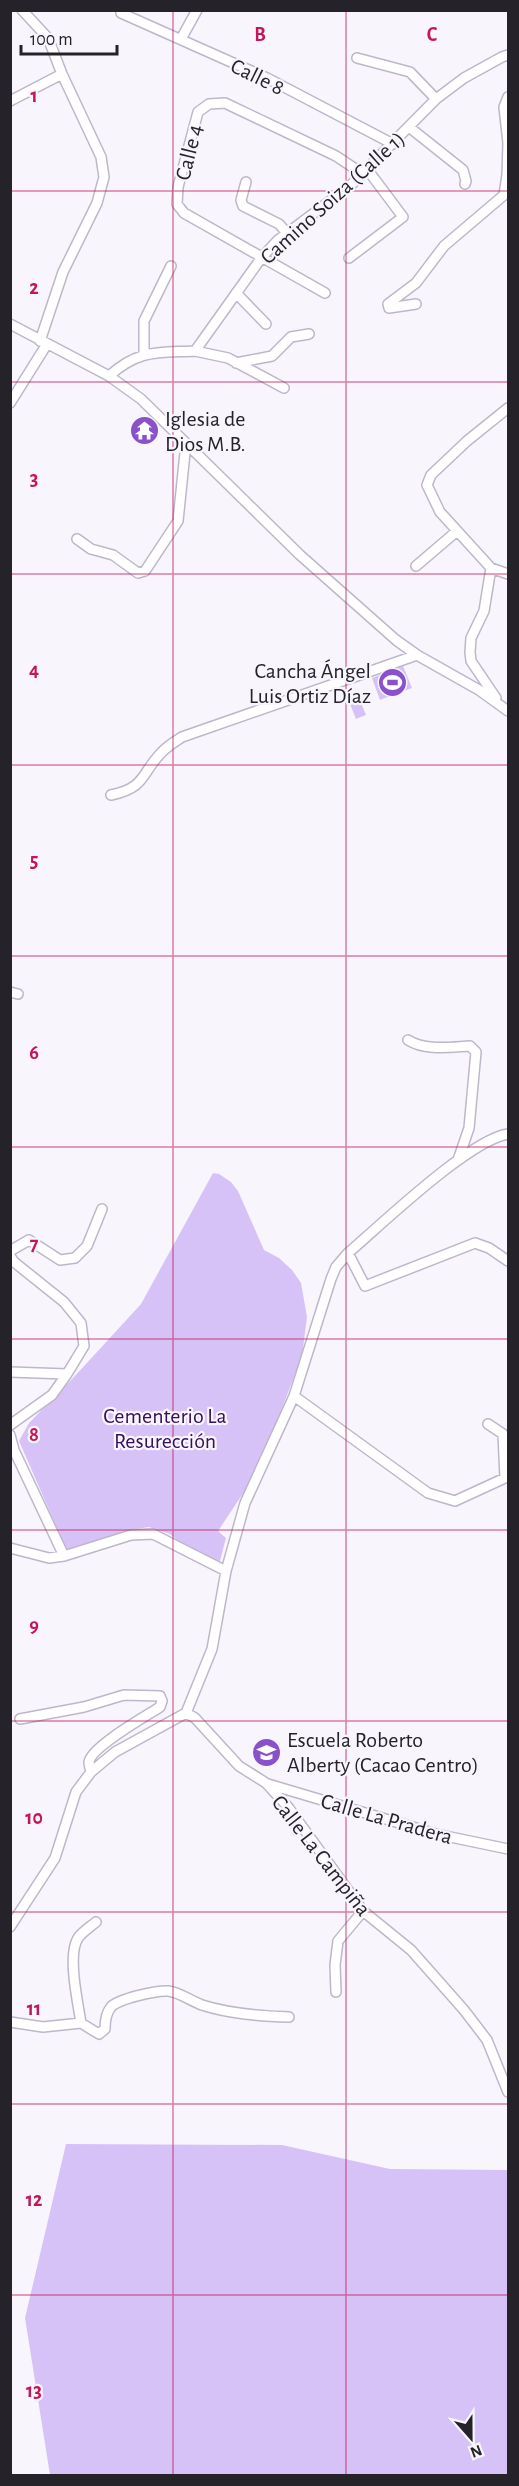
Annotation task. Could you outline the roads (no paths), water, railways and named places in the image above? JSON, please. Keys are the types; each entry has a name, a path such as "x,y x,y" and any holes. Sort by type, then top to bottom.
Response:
{"street":[{"path":"10,403 44,342 63,272 97,203 104,177 101,157 62,74 48,38 22,10"},
{"path":"181,39 197,10"},
{"name":"Calle 8","path":"121,12 267,78 393,144"},
{"name":"Camino Soiza (Calle 1)","path":"195,351 262,257 288,233 365,172 436,99 464,78 508,55"},
{"path":"357,58 410,72 436,99"},
{"path":"10,100 62,74"},
{"path":"416,304 395,309 390,308 388,304 416,283 444,246 504,195 508,143 504,107 508,97"},
{"name":"Calle 4","path":"325,292 184,213 177,204 178,187 198,112 208,104 225,103 365,172"},
{"path":"409,127 463,170 465,184"},
{"path":"349,258 403,217 365,172"},
{"path":"246,182 241,200 243,206 279,224 288,233"},
{"path":"144,354 144,321 171,266"},
{"path":"236,293 266,324"},
{"path":"10,324 109,376 141,399 300,555 388,634 417,655 499,703 508,711"},
{"path":"236,363 272,356 291,337 309,334"},
{"path":"109,376 125,362 144,354 195,351 228,357 284,388"},
{"path":"508,408 467,441 431,475 426,485 440,512 491,568 508,574"},
{"path":"77,538 91,549 113,555 138,573 145,571 178,521 186,443"},
{"path":"416,566 457,531"},
{"path":"491,568 484,611 471,638 471,661 499,703"},
{"path":"111,795 123,793 137,786 163,751 182,737 417,655"},
{"path":"408,1040 415,1045 471,1047 476,1052 469,1128 458,1161"},
{"path":"10,1927 55,1858 76,1792 91,1772 115,1752 186,1713 213,1649 226,1571 245,1503 294,1396 336,1267 348,1253 458,1161 497,1136 508,1134"},
{"path":"10,1251 29,1240 60,1260 75,1258 87,1246 102,1209"},
{"path":"348,1253 365,1286 475,1243 489,1248 508,1262"},
{"path":"10,1256 14,1262 64,1302 81,1323 84,1346 68,1374 52,1395 12,1422"},
{"path":"10,1372 68,1374"},
{"path":"294,1396 428,1493 455,1501 505,1478 503,1434 488,1424"},
{"path":"10,1435 14,1450 64,1556"},
{"path":"10,1548 49,1558 64,1556 131,1535 153,1534 226,1571"},
{"path":"20,1719 84,1707 124,1695 160,1696 162,1701 160,1707 120,1732 93,1754 89,1761 91,1772"},
{"name":"Calle La Campiña","path":"186,1713 195,1718 239,1766 266,1783 288,1807 363,1911 411,1950 464,2010 486,2040 508,2092"},
{"name":"Calle La Pradera","path":"266,1783 436,1834 508,1850"},
{"path":"336,1992 335,1965 338,1941 363,1911"},
{"path":"81,2023 75,1983 74,1953 77,1939 96,1922"},
{"path":"10,2022 43,2027 81,2023 99,2034 105,2029 110,2008 118,2002 168,1991 216,2008 255,2016 289,2017"}],"place":[{"name":"Iglesia de Dios M.B.","path":"144,431"},
{"name":"Cancha Ángel Luis Ortiz Díaz","path":"392,683"},
{"name":"Escuela Roberto Alberty (Cacao Centro)","path":"266,1752"}],"park label":[{"name":"Cementerio La Resurección","path":"165,1428"}]}
